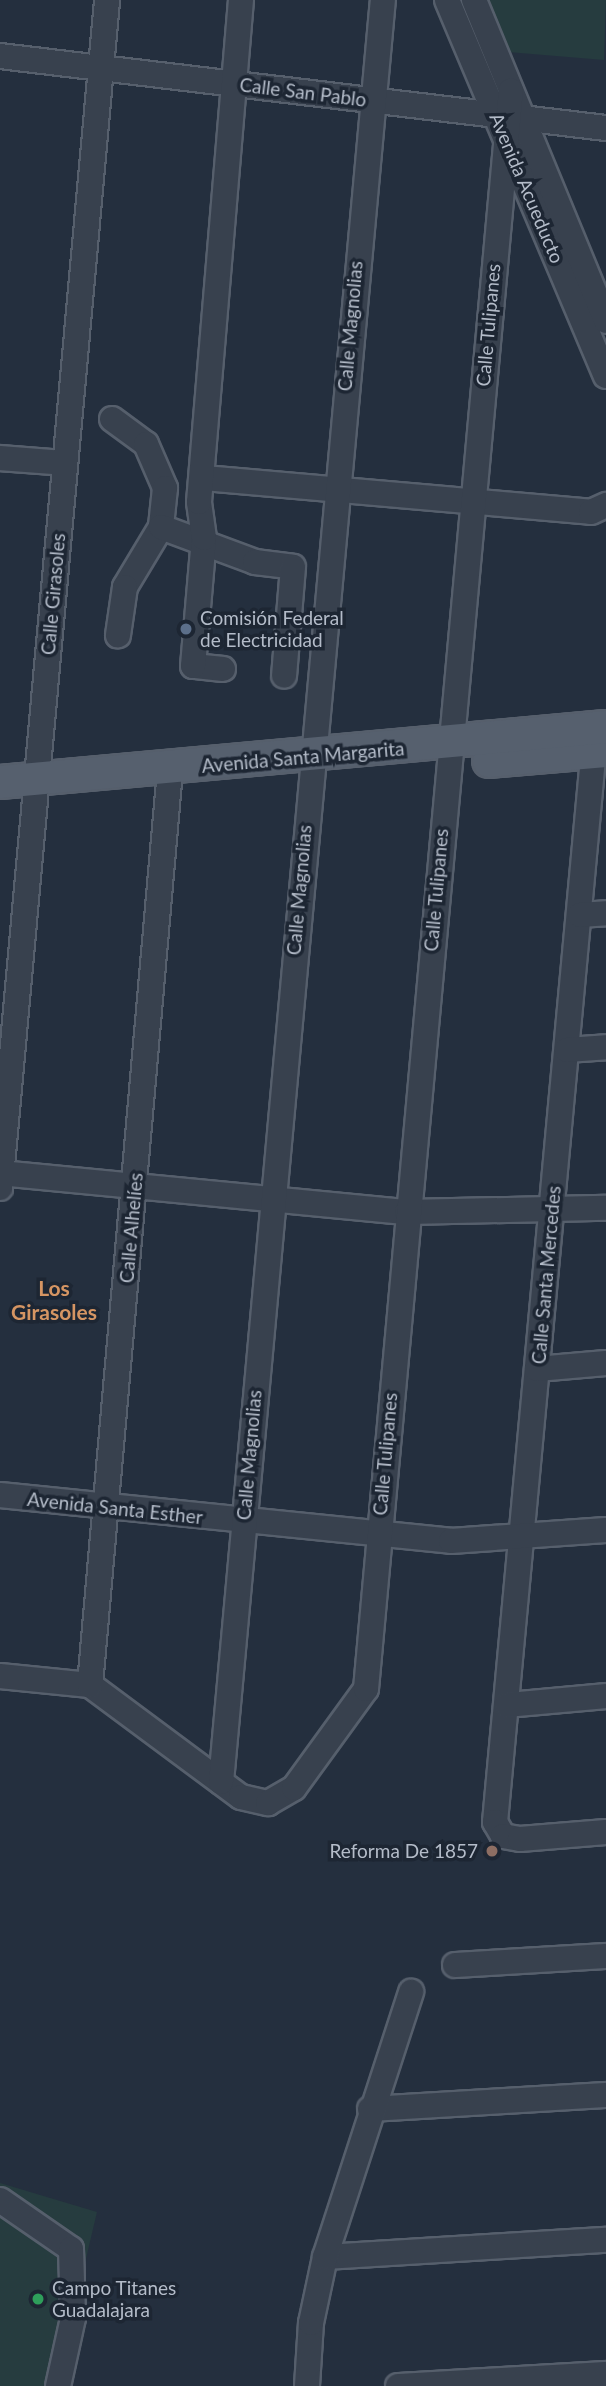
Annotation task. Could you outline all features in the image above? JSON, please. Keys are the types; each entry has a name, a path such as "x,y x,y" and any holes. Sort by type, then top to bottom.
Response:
{"main road":[{"name":"Avenida Santa Margarita","path":"0,801 35,791 601,740"},
{"name":"Avenida Santa Margarita","path":"0,782 35,791"}],"street":[{"name":"Calle Girasoles","path":"0,1178 107,0"},
{"path":"223,668 193,666 204,538 199,502 204,478 241,0"},
{"name":"Calle Magnolias","path":"221,1782 334,489 383,0"},
{"name":"Avenida Acueducto","path":"447,0 606,321"},
{"name":"Avenida Acueducto","path":"474,0 511,91"},
{"name":"Calle San Pablo","path":"0,55 372,100 508,121 606,128"},
{"name":"Calle Tulipanes","path":"221,1782 250,1801 282,1798 366,1689 377,1534 511,91"},
{"name":"Avenida Acueducto","path":"508,121 604,365"},
{"path":"112,419 146,444 160,465 165,488 161,527 125,587 118,635"},
{"path":"0,458 65,463"},
{"path":"204,478 472,502 598,508"},
{"path":"161,527 204,538 255,562 293,567 284,676"},
{"name":"Calle Santa Mercedes","path":"601,740 580,915 495,1822 503,1836 520,1839 606,1832"},
{"name":"Calle Alhelíes","path":"90,1685 108,1508 170,779"},
{"path":"580,915 606,913"},
{"path":"567,1050 606,1047"},
{"path":"0,1178 135,1186 407,1212 552,1213 606,1208"},
{"path":"537,1369 606,1363"},
{"name":"Avenida Santa Esther","path":"0,1495 451,1541 606,1530"},
{"path":"0,1676 90,1685 221,1782"},
{"path":"507,1705 606,1696"},
{"path":"455,1965 606,1956"},
{"path":"307,2386 311,2323 325,2257 370,2109 411,1992"},
{"path":"370,2109 606,2095"},
{"path":"0,2200 71,2249 73,2318 58,2386"},
{"path":"325,2257 606,2240"},
{"path":"398,2386 606,2374"}],"green space":[{"path":"486,0 606,0 604,60 507,52"},
{"name":"Campo Titanes Guadalajara","path":"0,2183 97,2212 56,2386 0,2386"}],"place":[{"name":"Comisión Federal de Electricidad","path":"186,629"},
{"name":"Reforma De 1857","path":"492,1851"},
{"name":"Campo Titanes Guadalajara","path":"38,2299"}],"district":[{"name":"Los Girasoles","path":"54,1300"}]}
